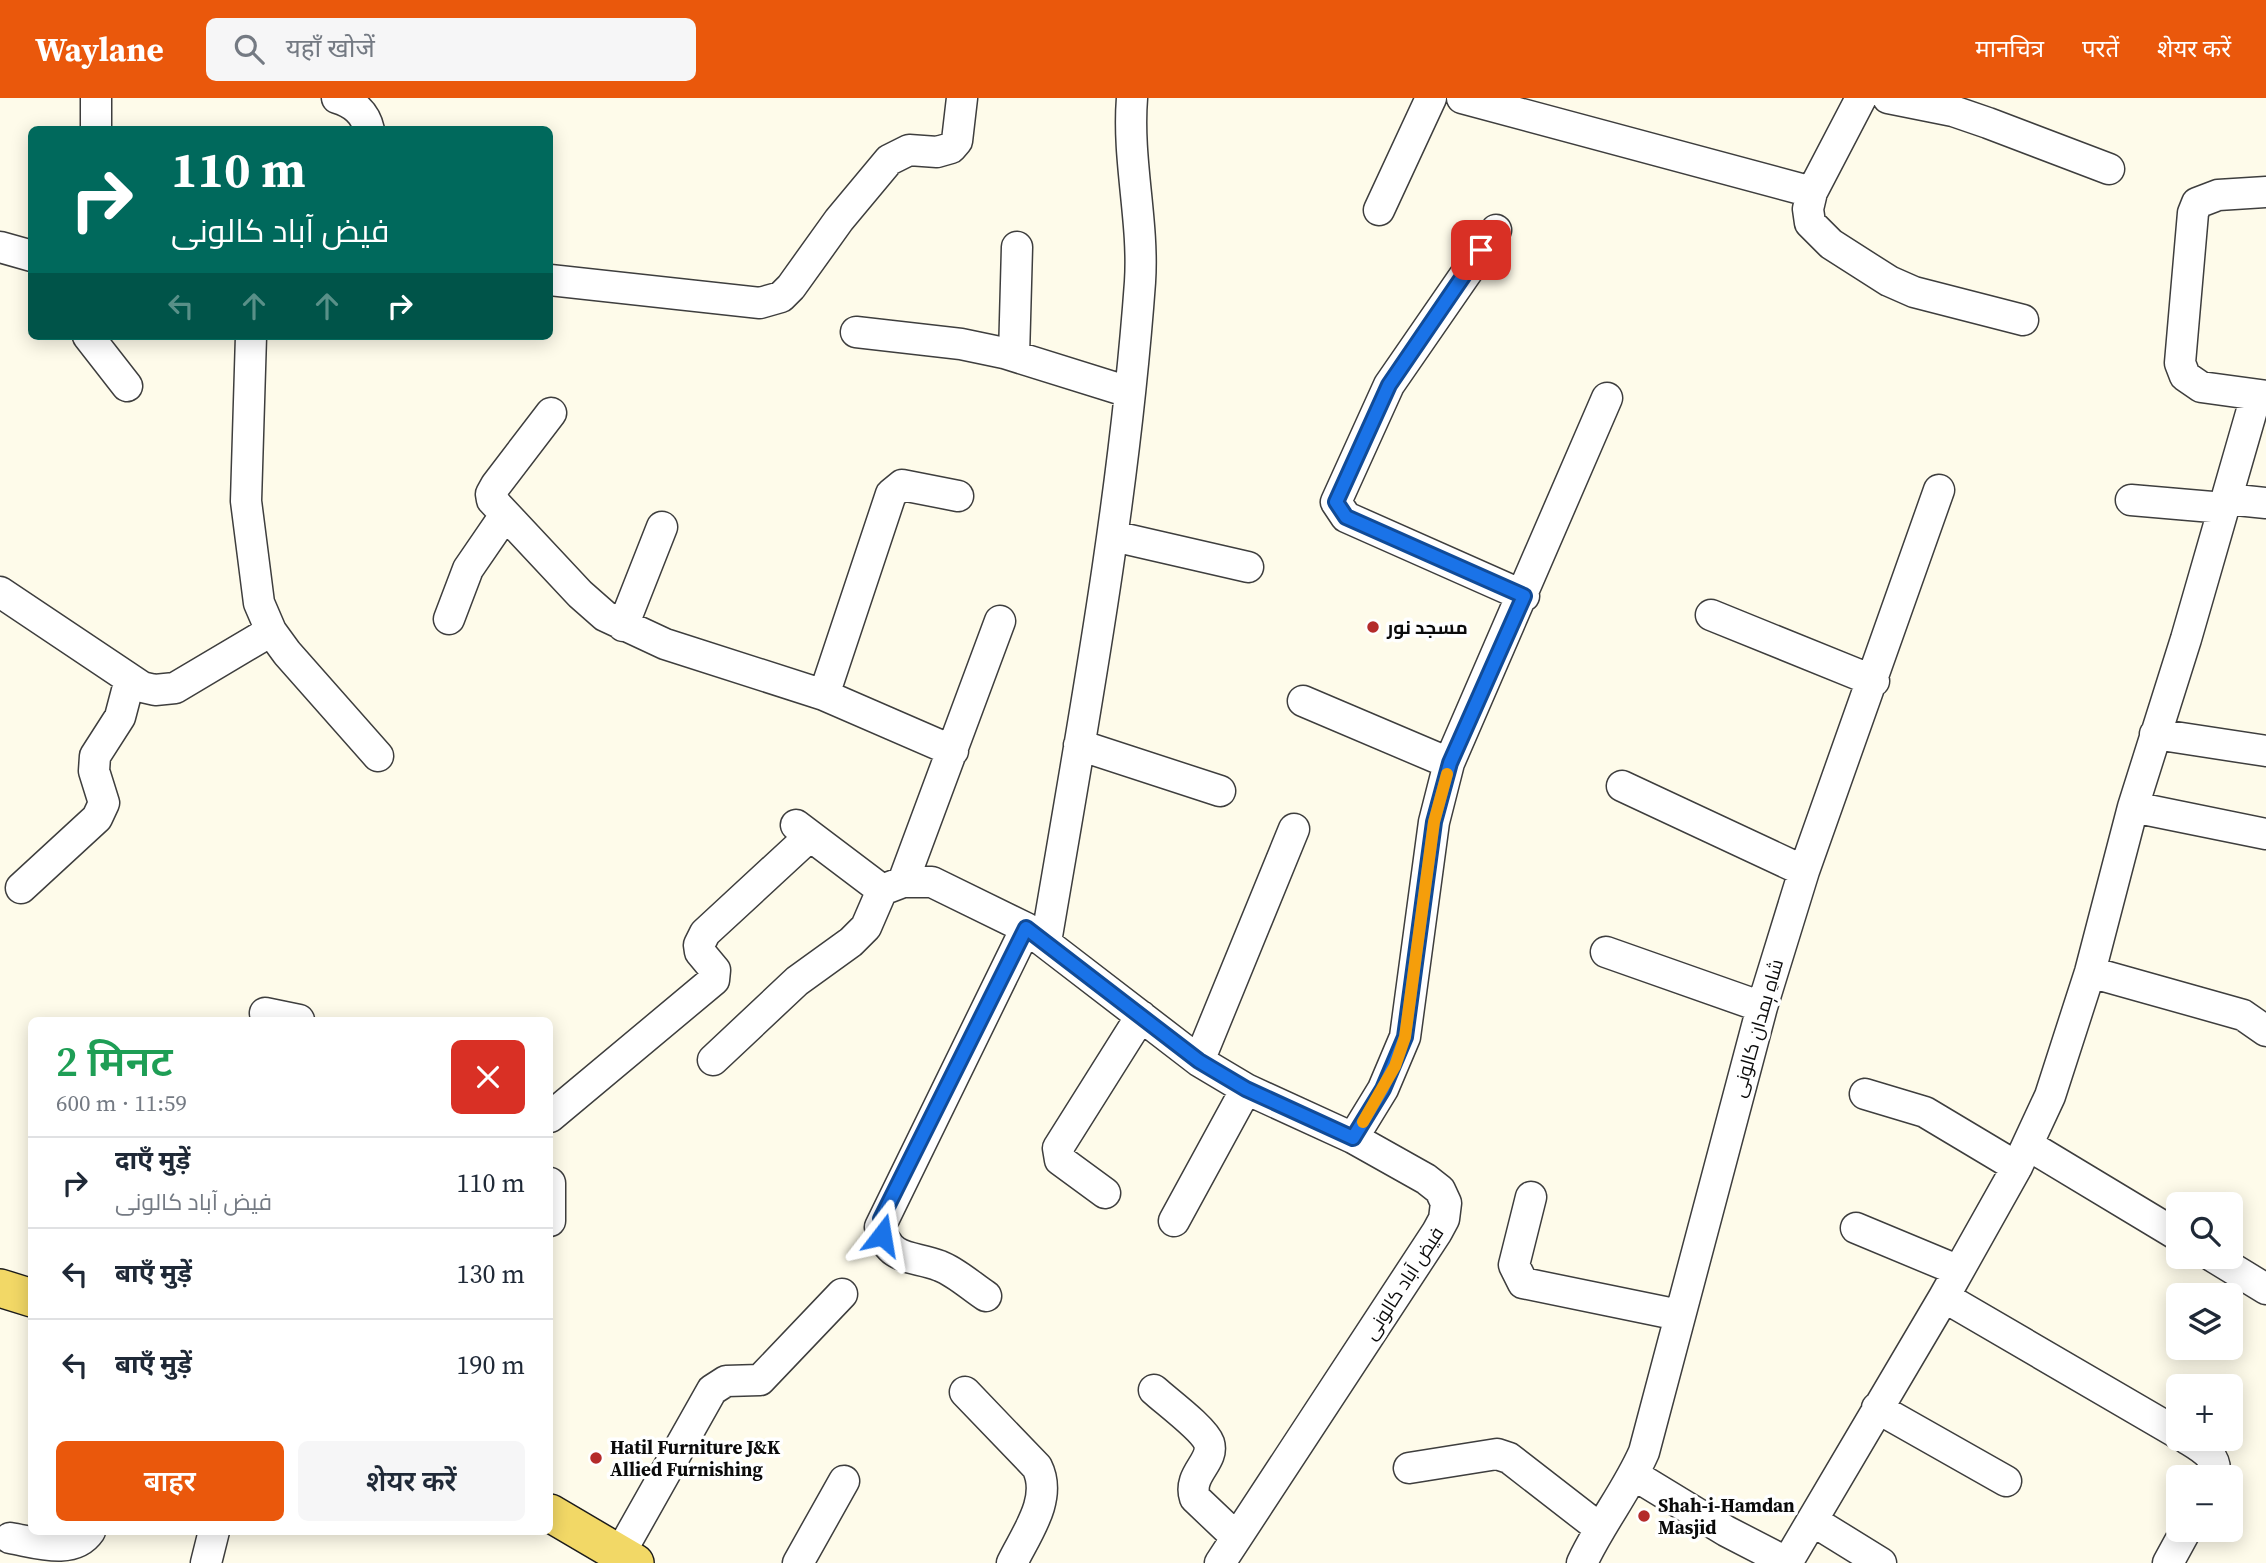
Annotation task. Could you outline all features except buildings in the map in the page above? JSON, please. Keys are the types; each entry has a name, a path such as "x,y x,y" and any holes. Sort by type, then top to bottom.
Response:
{"main road":[{"path":"0,1288 28,1297"},
{"path":"553,1515 627,1559"}],"street":[{"path":"96,98 96,126"},
{"path":"337,98 351,102 359,110 367,126"},
{"path":"553,280 760,303 782,297 839,220 889,160 909,150 936,152 951,148 957,141 962,98"},
{"path":"986,1296 939,1265 901,1256 887,1243 880,1227 1036,935 1079,745 1113,536 1140,262 1130,164 1132,98"},
{"path":"1379,210 1431,98"},
{"path":"1462,98 1812,192"},
{"path":"1861,98 1812,192 1810,223 1817,233 1889,281 1938,300 2024,320"},
{"path":"1888,98 1953,111 2109,169"},
{"path":"1634,1475 1726,1531 1788,1563 2022,1156 2061,1067 2090,972 2133,807 2261,396 2201,387 2185,376 2180,363 2193,213 2197,203 2218,195 2266,192"},
{"path":"1496,230 1389,385 1336,502 1346,517 1524,596"},
{"path":"1014,356 1017,247"},
{"path":"856,332 961,344 1014,356 1129,392"},
{"path":"91,340 127,386"},
{"path":"251,340 246,500 259,603 271,631 378,756"},
{"path":"1353,1138 1383,1089 1405,1037 1434,822 1450,763 1607,398"},
{"path":"551,413 491,494 492,500 580,594 605,616 665,644 824,695 953,751"},
{"path":"824,695 891,494 902,485 958,496"},
{"name":"شاہِ ہمدان کالونی","path":"1582,1563 1598,1527 1634,1475 1644,1452 1762,1007 1804,871 1874,681 1939,491"},
{"path":"2131,500 2266,503"},
{"path":"449,619 468,569 505,515"},
{"path":"623,626 662,527"},
{"path":"1113,536 1248,567"},
{"path":"0,592 130,679 155,691 175,688 271,631"},
{"path":"1711,615 1874,681"},
{"path":"713,1060 797,981 851,942 866,927 893,886 953,751 1000,621"},
{"path":"21,888 97,818 104,803 94,771 95,756 120,718 130,679"},
{"path":"1303,701 1450,763"},
{"path":"2155,734 2266,751"},
{"path":"1079,745 1220,791"},
{"path":"1622,786 1804,871"},
{"path":"2133,807 2266,834"},
{"path":"1199,1061 1294,829"},
{"path":"553,1114 714,980 715,970 700,951 699,945 705,933 803,831 893,886"},
{"name":"فیض آباد کالونی","path":"893,886 932,882 1036,935 1199,1061 1246,1089 1353,1138 1440,1190 1446,1203 1444,1219 1220,1563"},
{"path":"1606,952 1762,1007"},
{"path":"2090,972 2243,1015 2266,1031"},
{"path":"265,1013 284,1017"},
{"path":"1105,1193 1060,1160 1058,1148 1141,1016"},
{"path":"1174,1221 1246,1089"},
{"path":"1866,1094 1925,1112 2022,1156 2166,1229"},
{"path":"1531,1197 1514,1265 1523,1283 1679,1315"},
{"path":"1856,1228 1950,1283 2166,1425"},
{"path":"2233,1269 2266,1289"},
{"path":"627,1559 712,1390 726,1381 760,1380 842,1294"},
{"path":"1153,1390 1206,1439 1209,1454 1192,1483 1192,1491 1195,1499 1236,1537"},
{"path":"965,1392 1037,1466 1043,1478 1044,1493 1039,1507 1012,1563"},
{"path":"1877,1408 2006,1481"},
{"path":"2204,1451 2211,1456 2215,1465"},
{"path":"1409,1468 1497,1454 1508,1458 1598,1527"},
{"path":"798,1563 844,1481"},
{"path":"1813,1521 1881,1563"},
{"path":"10,1538 69,1546 87,1535"},
{"path":"206,1563 213,1535"},
{"path":"2168,1563 2179,1542"}],"slow traffic":[{"path":"1363,1122 1395,1066 1405,1037 1434,822 1447,774"}],"place":[{"name":"مسجد نور","path":"1373,627"},
{"name":"Hatil Furniture J&K Allied Furnishing","path":"596,1458"},
{"name":"Shah-i-Hamdan Masjid","path":"1644,1516"}],"route":[{"path":"882,1235 881,1219 1026,928 1199,1061 1246,1089 1353,1138 1383,1089 1405,1037 1434,822 1450,763 1524,596 1346,517 1336,502 1389,385 1481,250"}]}
